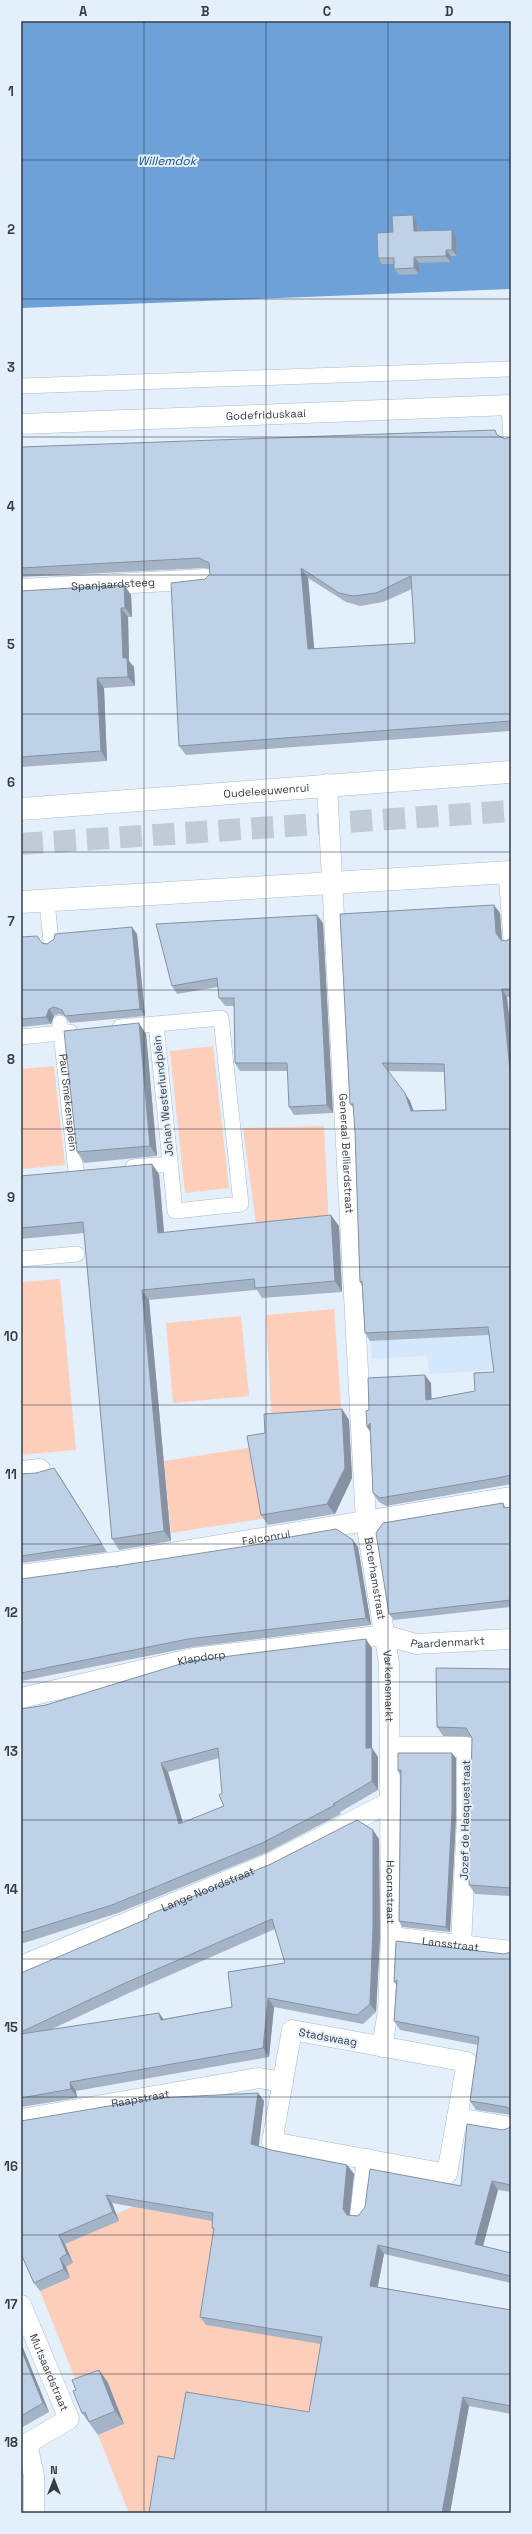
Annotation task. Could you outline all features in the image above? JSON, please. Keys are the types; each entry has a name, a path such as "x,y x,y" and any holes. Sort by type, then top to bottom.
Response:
{"street":[{"path":"21,386 511,369"},
{"path":"510,405 511,439"},
{"name":"Godefriduskaai","path":"21,424 510,405"},
{"name":"Spanjaardsteeg","path":"21,589 206,579"},
{"name":"Oudeleeuwenrui","path":"21,809 327,784 511,772"},
{"name":"Generaal Belliardstraat","path":"327,784 334,882 366,1522"},
{"path":"21,902 508,872 511,940"},
{"path":"47,901 51,942"},
{"name":"Johan Westerlundplein","path":"221,1018 241,1204 175,1211 170,1164 156,1024 221,1018"},
{"path":"108,1028 156,1024"},
{"path":"21,1037 61,1028 85,1031"},
{"name":"Paul Smekensplein","path":"61,1028 76,1172"},
{"path":"115,1169 170,1164"},
{"path":"60,1174 92,1171"},
{"path":"21,1259 77,1254"},
{"path":"21,1471 40,1469"},
{"name":"Falconrui","path":"21,1575 366,1522 511,1497"},
{"name":"Boterhamstraat","path":"366,1522 385,1635"},
{"name":"Paardenmarkt","path":"385,1635 416,1644 511,1639"},
{"name":"Klapdorp","path":"21,1698 194,1658 385,1635"},
{"name":"Varkensmarkt","path":"385,1635 389,1662 390,1742"},
{"name":"Hoornstraat","path":"382,2046 388,2011 391,1937 390,1742"},
{"name":"Jozef de Hasquestraat","path":"390,1742 467,1747 467,1818 462,1946"},
{"name":"Lange Noordstraat","path":"21,1966 273,1862 390,1802"},
{"name":"Lansstraat","path":"391,1937 511,1951"},
{"name":"Stadswaag","path":"292,2030 382,2046 468,2062 447,2174 272,2142 292,2030"},
{"name":"Raapstraat","path":"21,2118 259,2078 283,2082"},
{"path":"457,2118 511,2127"},
{"path":"360,2214 367,2159"},
{"name":"Mutsaardstraat","path":"21,2305 69,2419 24,2445 34,2476 34,2513"}],"shaded area":[{"path":"213,1046 229,1188 185,1193 170,1051"},
{"path":"54,1066 65,1165 21,1169 21,1069"},
{"path":"324,1126 329,1226 257,1231 243,1128"},
{"path":"60,1279 76,1450 21,1455 21,1282"},
{"path":"334,1309 342,1419 272,1424 266,1315"},
{"path":"241,1316 249,1396 173,1403 166,1323"},
{"path":"493,1335 498,1370 429,1374 427,1356 372,1359 370,1341"},
{"path":"254,1447 267,1518 171,1533 164,1461"},
{"path":"136,2205 139,2208 219,2222 328,2345 315,2421 157,2513 129,2513 98,2435 124,2424 108,2383 81,2393 40,2291 70,2278 66,2267 73,2263 63,2238"}],"water":[{"name":"Willemdok","path":"21,21 511,21 511,289 21,308"}],"building":[{"path":"413,215 414,231 452,230 452,250 446,250 446,256 414,257 414,268 394,269 394,258 378,258 377,233 393,232 392,216"},
{"path":"495,430 497,435 505,439 510,437 511,434 511,721 179,746 171,583 205,579 210,574 209,563 199,558 21,568 21,447","holes":["301,568 339,593 353,596 376,593 411,576 415,643 308,649"]},
{"path":"124,585 125,608 121,608 123,658 127,658 128,677 97,678 101,751 21,757 21,591"},
{"path":"494,905 496,933 501,940 506,941 511,938 511,989 502,989 511,1081 511,1475 380,1498 373,1493 370,1423 367,1427 366,1411 369,1410 368,1378 425,1375 426,1400 475,1391 474,1373 494,1372 488,1327 365,1333 362,1281 360,1282 355,1132 353,1104 350,1104 340,914","holes":["382,1063 444,1064 446,1110 411,1111 405,1093"]},
{"path":"317,915 327,1105 289,1107 287,1063 235,1063 234,998 219,998 217,978 172,986 156,924"},
{"path":"132,927 140,1009 65,1016 62,1010 54,1007 49,1009 46,1017 21,1019 21,937 37,936 42,943 47,944 54,939 55,934"},
{"path":"139,1023 150,1146 77,1152 64,1031"},
{"path":"152,1164 158,1233 331,1215 335,1281 255,1288 254,1279 142,1290 164,1531 112,1539 83,1222 21,1228 21,1176"},
{"path":"342,1409 345,1468 327,1504 261,1515 247,1436 265,1433 264,1414"},
{"path":"54,1468 102,1544 21,1556 21,1474 36,1473"},
{"path":"503,1503 504,1508 511,1507 511,1600 389,1614 376,1533 383,1523"},
{"path":"336,1529 353,1540 366,1618 188,1639 21,1673 21,1579 116,1566 117,1568 117,1566 267,1543 267,1541"},
{"path":"366,1639 366,1748 372,1748 372,1781 333,1804 335,1805 262,1843 112,1905 21,1933 21,1709 46,1705 190,1661","holes":["218,1748 222,1793 219,1795 224,1806 179,1824 161,1763"]},
{"path":"436,1668 511,1669 511,1888 469,1885 472,1738 466,1728 437,1727"},
{"path":"398,1753 452,1753 452,1812 446,1927 399,1921 401,1770 398,1771"},
{"path":"357,1820 373,1830 373,1928 370,2004 357,2015 268,1998 263,2048 70,2082 71,2089 21,2098 21,2034 159,2013 161,2020 232,2007 228,1972 285,1963 272,1919 123,1984 21,2032 21,1973 149,1918 148,1915 271,1864"},
{"path":"396,1941 504,1954 511,1952 511,2110 507,2107 470,2101 479,2037 394,2021 397,1980 394,1982"},
{"path":"258,2093 251,2144 271,2150 347,2165 343,2209 347,2215 358,2216 365,2207 370,2169 461,2186 467,2124 503,2130 511,2127 511,2185 492,2181 475,2244 511,2253 511,2276 378,2245 370,2286 511,2310 511,2406 463,2397 442,2513 149,2513 158,2456 174,2459 186,2392 309,2412 322,2337 200,2317 214,2228 212,2228 213,2213 106,2195 113,2212 59,2235 67,2254 60,2258 64,2269 34,2283 21,2254 21,2121 156,2098"},
{"path":"21,2349 43,2403 21,2416"},
{"path":"99,2370 115,2411 89,2422 85,2412 82,2413 73,2391 76,2390 72,2380"}],"tunnel":[{"path":"21,844 511,811"}]}
